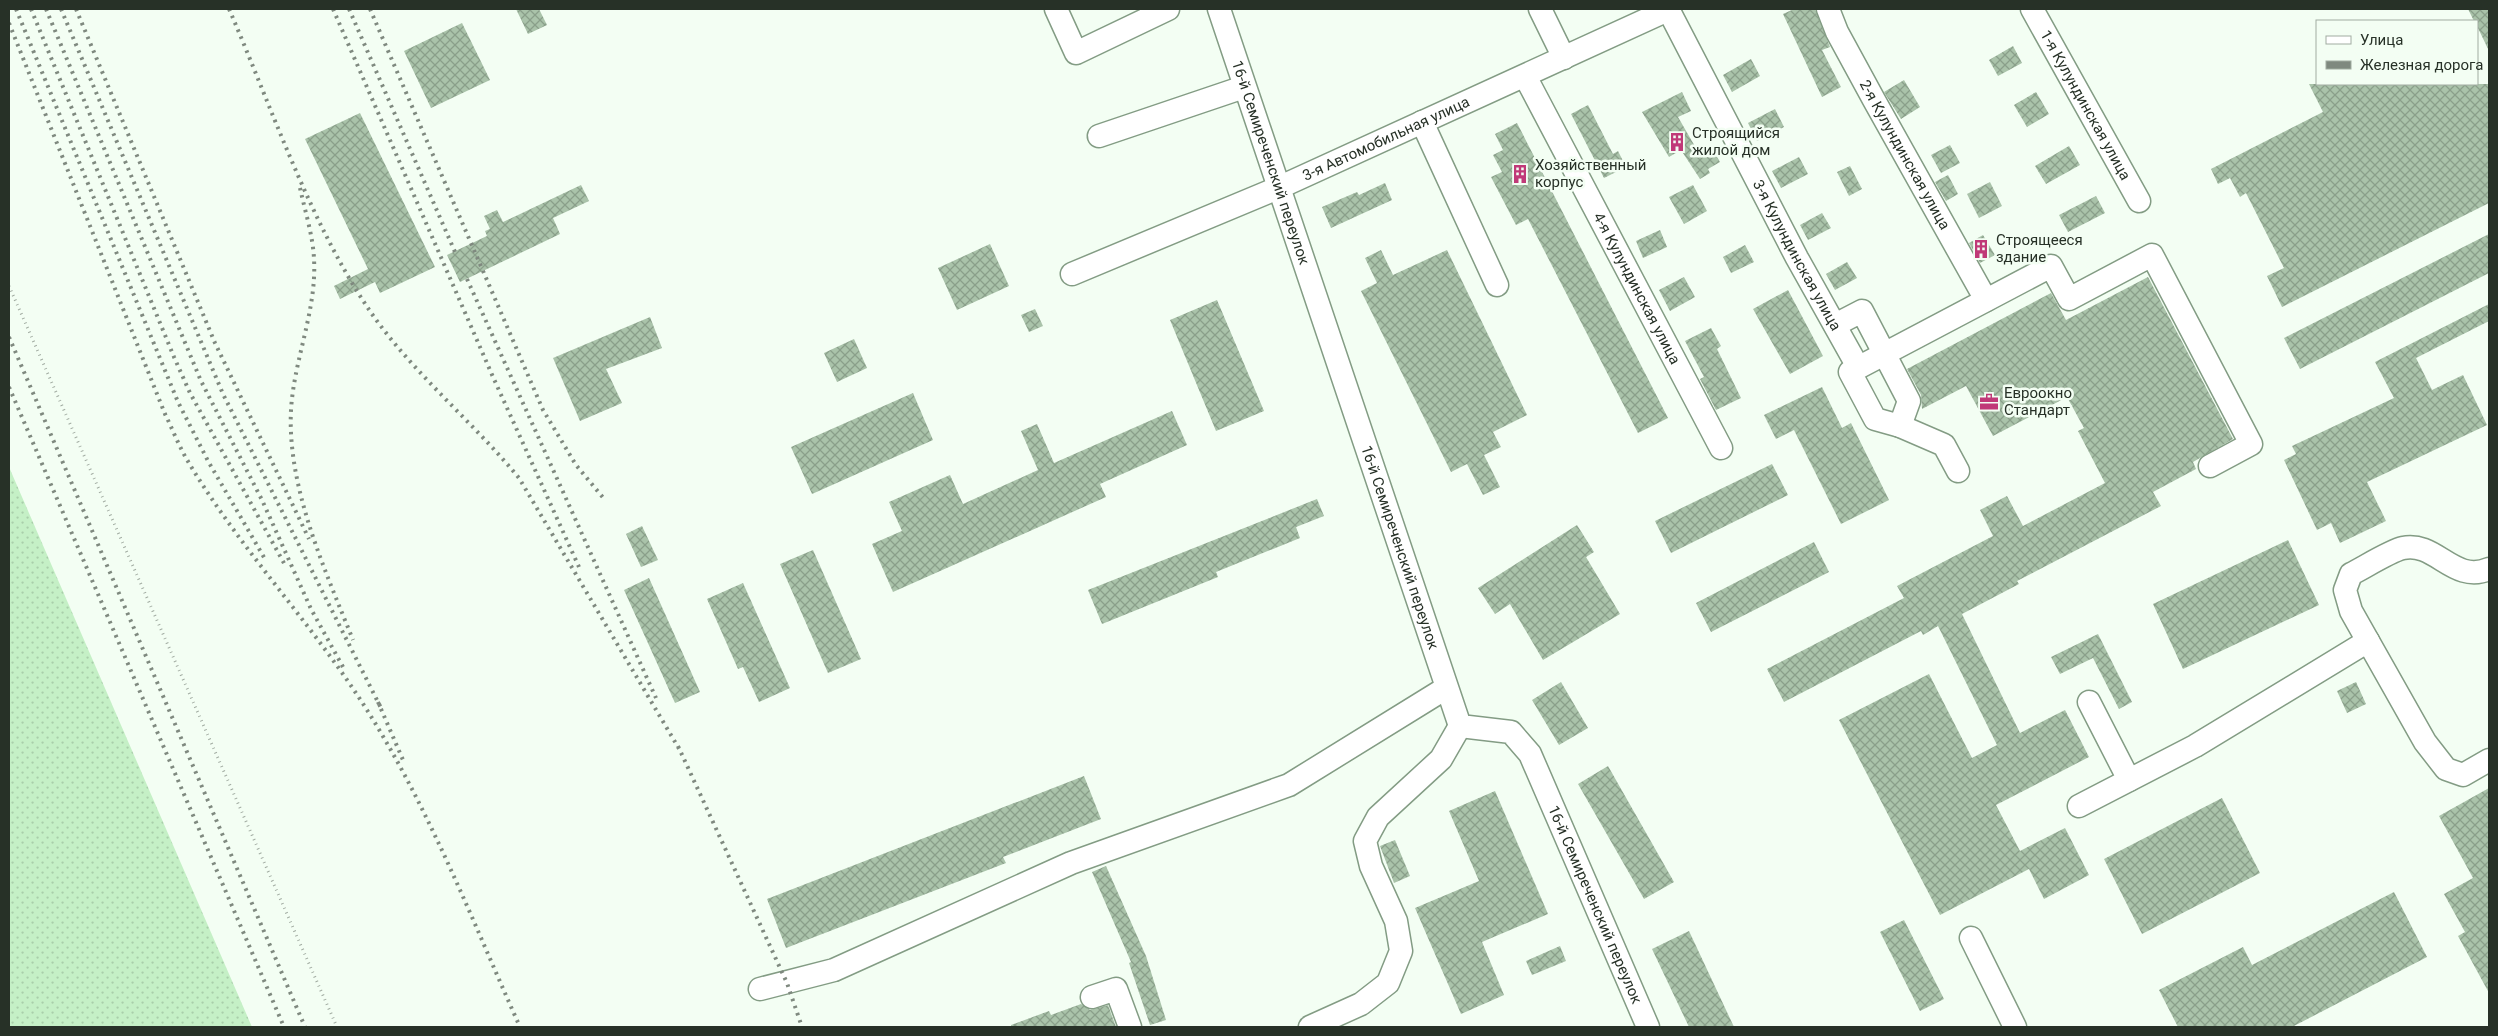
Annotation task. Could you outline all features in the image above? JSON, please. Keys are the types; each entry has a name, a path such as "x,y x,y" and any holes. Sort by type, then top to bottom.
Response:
{"street":[{"path":"1056,9 1076,53 1168,9"},
{"name":"16-й Семиреченский переулок","path":"1218,9 1460,726 1511,732 1530,754 1648,1027"},
{"path":"1540,9 1564,58"},
{"name":"3-я Автомобильная улица","path":"1072,274 1278,188 1669,9"},
{"name":"3-я Кулундинская улица","path":"1669,9 1797,258 1858,367"},
{"name":"2-я Кулундинская улица","path":"1828,9 1851,57 1986,300"},
{"name":"1-я Кулундинская улица","path":"2032,9 2139,202"},
{"name":"4-я Кулундинская улица","path":"1525,76 1721,448"},
{"path":"1099,136 1244,87"},
{"path":"1422,122 1496,285"},
{"path":"1958,471 1944,445 1900,426 1875,419 1850,372 2051,266 2069,299 2152,256 2251,444 2210,466"},
{"path":"1835,325 1862,312 1909,402 1900,426"},
{"path":"2489,569 2479,573 2462,572 2423,549 2404,548 2352,574 2345,590 2351,611 2425,742 2446,769 2462,775 2489,760"},
{"path":"2079,806 2195,746 2368,641"},
{"path":"760,989 834,970 1071,863 1289,785 1446,688"},
{"path":"2089,702 2130,780"},
{"path":"1310,1027 1360,1004 1388,983 1401,951 1398,928 1371,866 1365,841 1378,817 1441,759 1460,726"},
{"path":"1971,938 2015,1027"},
{"path":"1092,997 1116,989 1130,1027"}],"path":[{"path":"9,286 337,1027"}],"green space":[{"path":"9,467 252,1027 9,1027"}],"building":[{"path":"516,9 539,9 547,25 528,34"},
{"path":"1794,9 1815,9 1830,47 1822,50 1841,87 1822,97 1783,14"},
{"path":"2468,9 2489,9 2489,51 2478,28 2478,20 2474,20"},
{"path":"462,23 490,80 431,108 404,51"},
{"path":"2013,46 2022,63 1998,76 1989,60"},
{"path":"1751,59 1760,76 1732,92 1723,75"},
{"path":"1904,80 1920,107 1901,119 1884,92"},
{"path":"2309,84 2489,84 2489,203 2282,307 2267,276 2284,268 2246,193 2240,197 2230,178 2218,184 2211,169 2323,112"},
{"path":"1682,92 1691,111 1678,117 1700,155 1712,148 1720,162 1708,169 1710,173 1700,179 1681,150 1669,157 1642,112"},
{"path":"2036,92 2049,114 2027,127 2014,105"},
{"path":"1588,105 1613,154 1618,151 1626,167 1604,178 1571,114"},
{"path":"1775,109 1784,127 1757,141 1748,123"},
{"path":"360,113 435,267 380,293 375,282 340,299 334,286 368,269 305,139"},
{"path":"1517,123 1668,418 1638,433 1528,219 1516,225 1491,177 1502,172 1493,155 1503,150 1495,134"},
{"path":"1950,145 1960,163 1941,173 1931,155"},
{"path":"2069,146 2080,165 2046,184 2035,166"},
{"path":"1799,157 1808,174 1781,188 1772,171"},
{"path":"1850,166 1862,189 1849,196 1837,172"},
{"path":"1948,175 1958,194 1946,201 1935,182"},
{"path":"1990,182 2002,206 1979,218 1967,194"},
{"path":"1385,183 1392,200 1331,228 1322,207 1357,192 1359,195"},
{"path":"581,185 589,201 553,218 560,234 460,282 447,255 487,236 485,231 490,229 484,216 497,210 503,222"},
{"path":"1693,185 1707,211 1684,224 1669,197"},
{"path":"2096,196 2105,213 2068,232 2059,215"},
{"path":"1822,213 1831,228 1808,240 1800,225"},
{"path":"1660,230 1667,247 1643,258 1636,241"},
{"path":"2489,234 2489,273 2300,369 2284,338"},
{"name":"Строящееся здание","path":"1983,235 1995,255 1980,263 1969,243"},
{"path":"990,244 1009,286 957,310 938,268"},
{"path":"1745,245 1754,262 1731,273 1723,257"},
{"path":"1381,250 1393,275 1447,250 1527,415 1493,432 1501,447 1484,455 1500,487 1483,495 1467,464 1451,472 1361,291 1377,283 1365,258"},
{"path":"1847,262 1857,278 1835,290 1826,274"},
{"path":"1684,277 1695,297 1670,311 1659,290"},
{"path":"2148,277 2233,439 2193,462 2196,469 2153,492 2161,506 2017,581 2019,584 1962,614 2020,733 2065,710 2089,757 1996,805 2020,851 2065,828 2089,875 2044,899 2029,869 1940,915 1839,720 1929,674 1972,758 1997,745 1938,626 1923,635 1921,631 1784,702 1767,669 1904,598 1897,586 1993,536 1980,510 2007,496 2023,526 2105,483 2078,431 2084,428 2067,397 1993,436 1966,386 1922,409 1921,395 1907,369 2051,293 2066,320"},
{"path":"1788,290 1823,356 1790,374 1753,309"},
{"path":"1217,300 1264,411 1216,431 1170,320"},
{"path":"2489,304 2489,321 2416,358 2432,390 2463,375 2487,425 2367,482 2386,521 2340,543 2331,523 2317,530 2284,460 2296,454 2292,446 2394,398 2375,362"},
{"path":"1035,309 1043,326 1029,332 1021,315"},
{"path":"650,317 662,348 606,369 622,403 580,421 553,358"},
{"path":"1711,328 1721,346 1717,349 1741,398 1716,410 1700,379 1704,377 1685,341"},
{"path":"854,339 867,368 837,382 824,353"},
{"path":"1822,387 1842,428 1851,423 1889,500 1841,524 1794,430 1776,439 1764,415"},
{"path":"913,393 933,440 812,494 791,447"},
{"path":"1172,411 1187,445 1100,484 1106,497 893,592 872,544 902,531 889,502 950,475 963,504 1038,470 1021,431 1037,424 1054,463"},
{"path":"1772,464 1788,495 1671,553 1655,521"},
{"path":"1317,499 1324,516 1296,527 1300,538 1216,572 1218,577 1102,624 1088,590"},
{"path":"1577,525 1594,552 1586,557 1620,614 1543,660 1510,604 1495,614 1478,588"},
{"path":"642,526 658,560 641,567 626,534"},
{"path":"2288,540 2319,605 2183,669 2153,604"},
{"path":"1814,542 1829,572 1711,632 1696,603"},
{"path":"813,550 861,659 828,673 780,564"},
{"path":"649,578 700,692 675,703 624,590"},
{"path":"743,583 790,688 759,702 743,667 738,669 707,599"},
{"path":"2098,634 2132,702 2119,709 2093,658 2060,674 2051,657"},
{"path":"1561,682 1588,728 1559,745 1532,700"},
{"path":"2356,682 2366,704 2347,713 2337,691"},
{"path":"1608,766 1674,882 1644,899 1578,784"},
{"path":"1084,776 1101,819 1003,857 1006,863 786,948 767,899"},
{"path":"2489,788 2489,993 2458,936 2465,932 2444,894 2473,878 2439,816"},
{"path":"1495,791 1548,914 1482,942 1504,995 1461,1014 1415,908 1479,881 1449,811"},
{"path":"2222,798 2260,873 2142,934 2104,859"},
{"path":"1395,840 1410,876 1394,883 1380,846"},
{"path":"1106,866 1146,956 1166,1020 1150,1025 1129,963 1131,962 1092,872"},
{"path":"2394,892 2427,957 2292,1027 2178,1027 2159,990 2243,947 2252,965"},
{"path":"1904,920 1944,999 1920,1011 1880,932"},
{"path":"1689,931 1734,1027 1689,1027 1652,949"},
{"path":"1560,946 1566,961 1532,975 1526,961"},
{"path":"1081,1004 1090,1010 1108,1005 1116,1027 1011,1027 1011,1025 1049,1011 1051,1015"}],"railway":[{"path":"16,9 178,402 208,461 265,559"},
{"path":"31,9 190,393 285,565"},
{"path":"46,9 201,381 262,500 311,609 343,667"},
{"path":"61,9 223,394 381,708"},
{"path":"76,9 215,343 309,539"},
{"path":"229,9 311,205 350,280 388,336 519,478 681,752"},
{"path":"333,9 493,377 579,567"},
{"path":"349,9 455,252"},
{"path":"370,9 543,410 576,465 605,500"},
{"path":"9,23 165,414 183,453 228,523 346,678 390,748 449,866 520,1027"},
{"path":"300,188 312,241 314,278 309,316 293,391 291,439 301,498 310,528 353,640"},
{"path":"467,279 656,698"},
{"path":"9,337 305,1027"},
{"path":"9,387 284,1027"},
{"path":"378,702 403,760"},
{"path":"678,746 787,983 802,1027"}],"place":[{"name":"Строящийся жилой дом","path":"1677,142"},
{"name":"Хозяйственный корпус","path":"1520,174"},
{"name":"Строящееся здание","path":"1981,249"},
{"name":"Евроокно Стандарт","path":"1989,402"}]}
